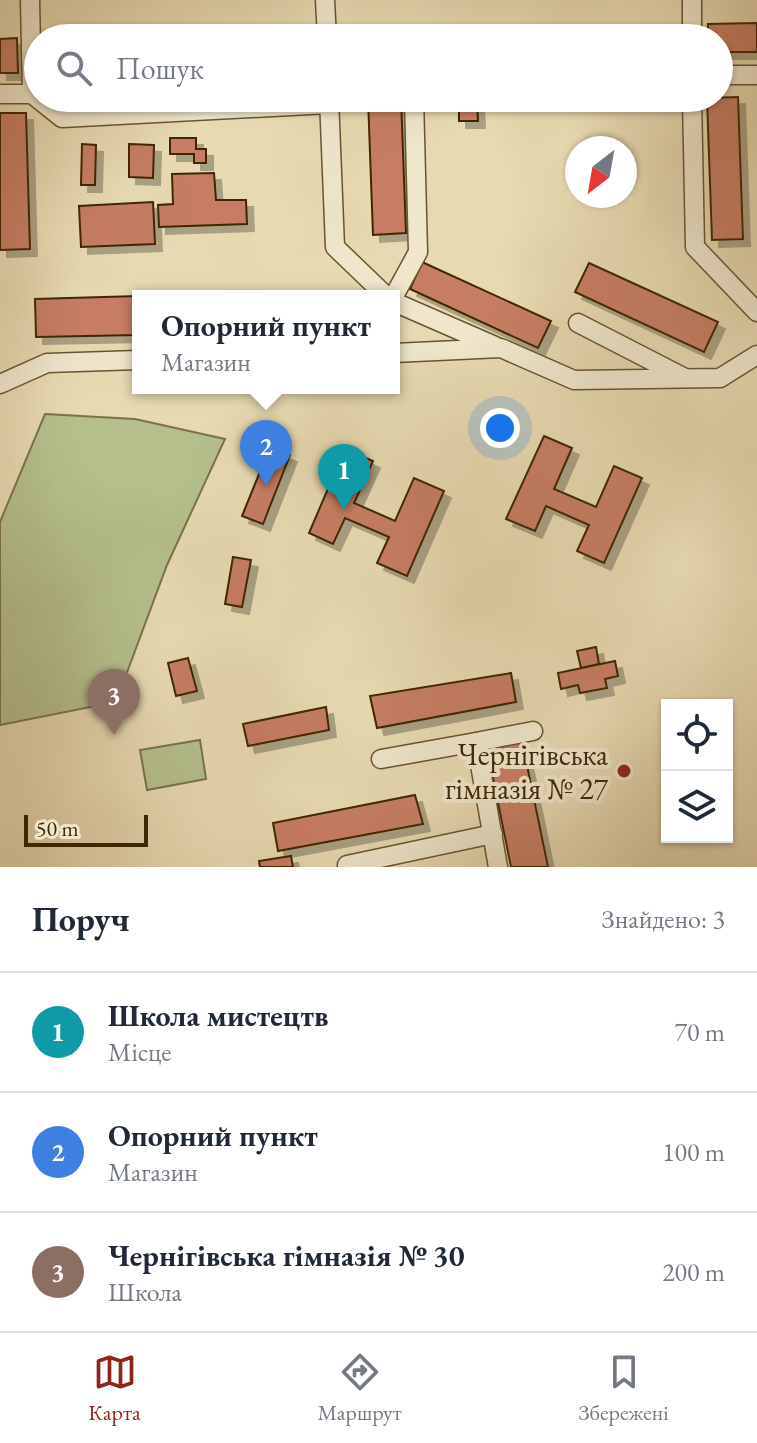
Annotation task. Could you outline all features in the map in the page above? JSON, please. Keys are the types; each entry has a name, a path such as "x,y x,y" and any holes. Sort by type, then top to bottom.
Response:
{"lane":[{"path":"30,0 31,24"},
{"path":"325,0 326,24"},
{"path":"692,0 692,24"},
{"path":"733,75 757,75"},
{"path":"0,94 24,94"},
{"path":"54,112 62,118 156,112"},
{"path":"329,112 335,247 380,290"},
{"path":"397,290 418,252 414,112"},
{"path":"692,112 695,247 757,312"},
{"path":"400,305 574,380 720,378 757,355"},
{"path":"578,323 688,379"},
{"path":"400,347 501,348"},
{"path":"0,384 47,363 132,360"},
{"path":"381,759 533,731"},
{"path":"476,742 498,867"},
{"path":"347,867 493,834"}],"green space":[{"path":"45,414 135,419 225,439 167,565 116,702 0,725 0,522"},
{"path":"200,740 206,779 147,790 140,750"}],"building":[{"path":"757,23 757,52 733,52 733,24 708,24"},
{"path":"17,38 18,73 0,73 0,39"},
{"path":"733,97 738,97 743,239 712,240 707,112 733,112"},
{"path":"369,112 402,112 406,233 373,235"},
{"path":"459,112 478,112 478,121 459,121"},
{"path":"0,113 26,113 30,249 0,250"},
{"path":"170,138 196,138 196,149 206,149 206,163 194,163 194,154 170,154"},
{"path":"82,144 96,145 95,185 81,185"},
{"path":"129,144 154,145 153,178 129,177"},
{"path":"214,173 216,200 246,200 247,224 159,227 158,205 173,204 172,174"},
{"path":"153,202 155,244 81,247 79,206"},
{"path":"422,262 551,321 538,348 410,289"},
{"path":"589,263 718,322 704,352 575,292"},
{"path":"132,296 132,335 36,337 35,299"},
{"path":"544,436 572,448 554,489 596,507 614,466 642,478 604,563 577,551 589,525 546,506 535,531 506,519"},
{"path":"270,447 290,455 263,524 242,516"},
{"path":"345,449 373,461 354,503 395,521 414,478 444,491 407,576 377,563 389,537 345,518 333,544 309,533"},
{"path":"233,557 251,560 242,607 225,604"},
{"path":"596,647 599,664 581,668 577,651"},
{"path":"188,658 197,691 176,696 168,663"},
{"path":"615,661 618,676 605,679 607,688 580,693 578,685 561,689 558,673"},
{"path":"511,673 516,702 377,728 370,696"},
{"path":"326,707 329,730 248,746 243,724"},
{"path":"522,741 548,867 511,867 487,748"},
{"path":"415,795 423,824 278,851 273,823"},
{"path":"291,856 293,867 260,867 259,861"}],"place":[{"name":"Опорний пункт","path":"266,486"},
{"name":"Школа мистецтв","path":"344,510"},
{"name":"Чернігівська гімназія № 30","path":"114,735"},
{"name":"Чернігівська гімназія № 27","path":"624,771"}]}
